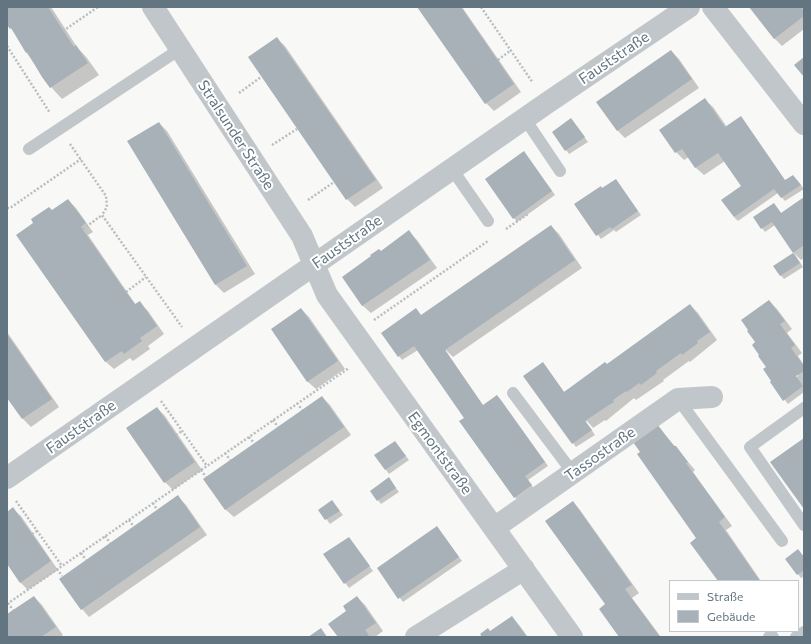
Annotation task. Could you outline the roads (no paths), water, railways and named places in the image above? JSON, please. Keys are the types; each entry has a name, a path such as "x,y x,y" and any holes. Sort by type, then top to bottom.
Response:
{"street":[{"name":"Stralsunder Straße","path":"153,7 302,236 314,265"},
{"name":"Fauststraße","path":"7,478 547,103 689,7"},
{"path":"712,7 804,124"},
{"name":"Egmontstraße","path":"314,265 327,295 572,637"},
{"path":"678,399 712,397"},
{"name":"Tassostraße","path":"494,528 678,399"},
{"path":"416,637 524,569"}],"lane":[{"path":"29,149 180,48"},
{"path":"525,119 560,171"},
{"path":"452,169 488,221"},
{"path":"513,393 573,473"},
{"path":"678,399 782,541"},
{"path":"804,408 750,447 804,525"},
{"path":"796,637 804,632"},
{"path":"769,637 771,635 773,637"}]}
